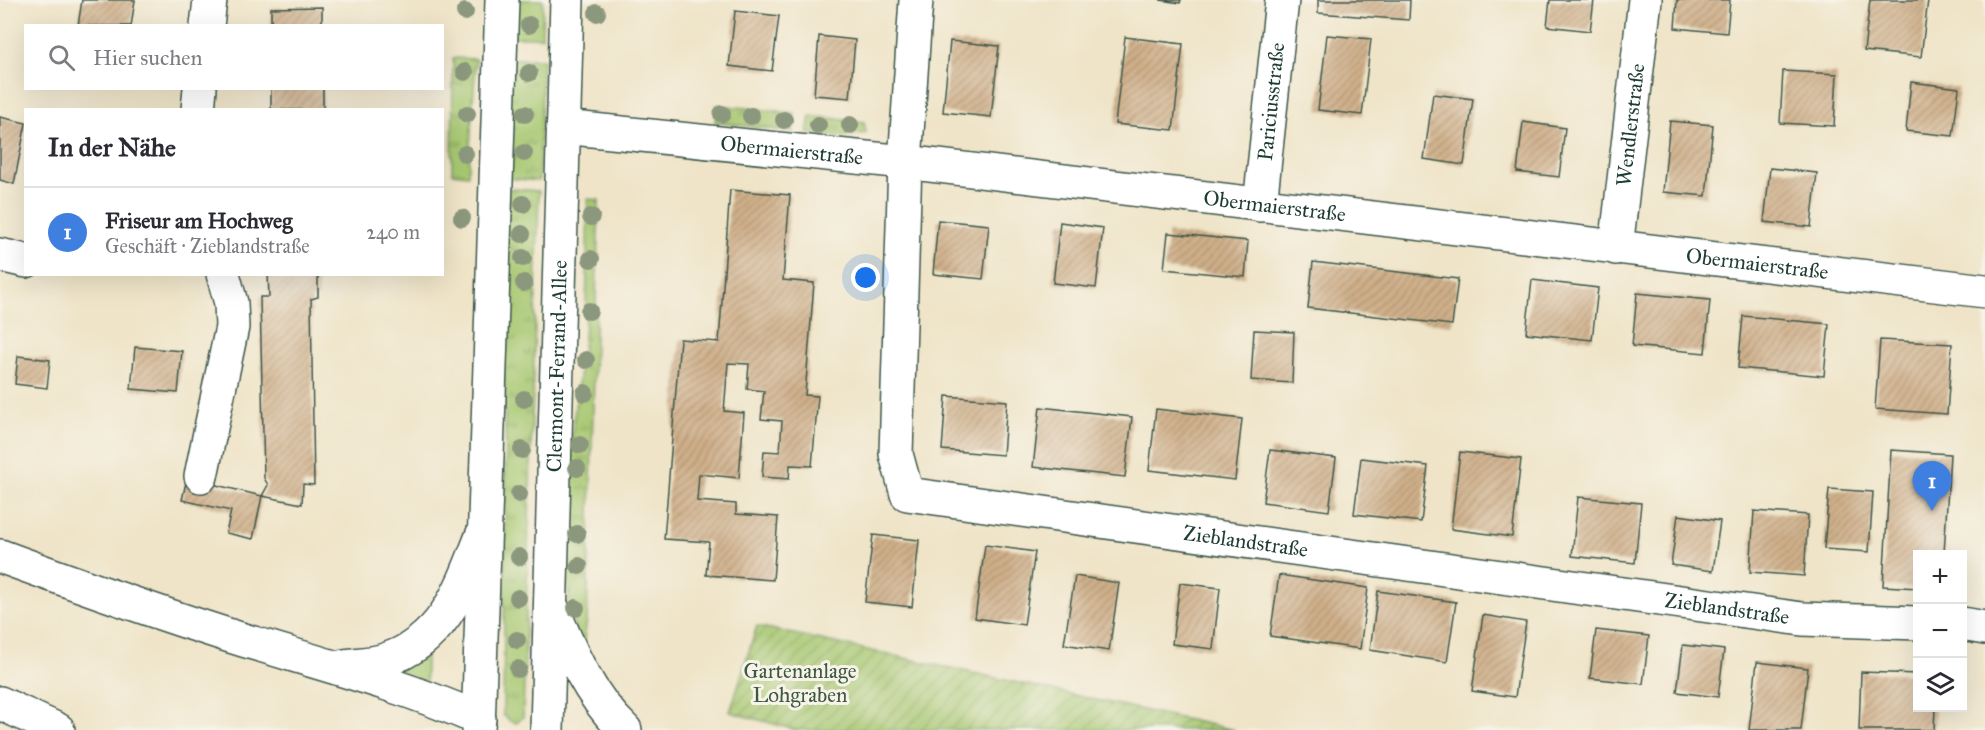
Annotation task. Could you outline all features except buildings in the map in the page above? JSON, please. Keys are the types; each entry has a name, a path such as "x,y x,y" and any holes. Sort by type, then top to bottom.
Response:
{"main road":[{"path":"207,24 210,0"},
{"path":"0,556 238,638 339,666 445,704 487,726 484,531 502,0"},
{"name":"Clermont-Ferrand-Allee","path":"547,730 567,0"},
{"path":"905,162 916,0"},
{"name":"Pariciusstraße","path":"1260,205 1281,0"},
{"name":"Wendlerstraße","path":"1616,248 1645,0"},
{"path":"198,108 200,90"},
{"name":"Obermaierstraße","path":"563,127 905,162 1985,291"},
{"name":"Zieblandstraße","path":"905,162 896,454 908,494 1802,619 1913,623"},
{"path":"0,255 24,261"},
{"path":"201,476 232,327 231,303 224,276"},
{"path":"339,666 384,660 412,647 434,631 448,613 459,592 484,531"},
{"path":"551,605 570,652 593,695 625,730"},
{"path":"1967,625 1985,628"},
{"path":"0,703 58,730"}],"green space":[{"path":"513,0 543,0 542,37 510,37"},
{"path":"453,58 476,59 468,175 452,173"},
{"path":"509,59 543,59 539,181 505,178"},
{"path":"717,105 795,113 793,132 715,122"},
{"path":"810,116 864,122 866,133 837,137 807,133"},
{"path":"505,188 539,191 523,717 517,723 503,715 506,451 501,326"},
{"path":"588,199 599,200 587,620 582,653 572,617 565,540 569,460 585,327"},
{"name":"Gartenanlage Lohgraben","path":"757,626 1235,730 796,730 730,712"},
{"path":"426,652 426,686 373,671"}],"place":[{"name":"Friseur am Hochweg","path":"1932,511"}]}
